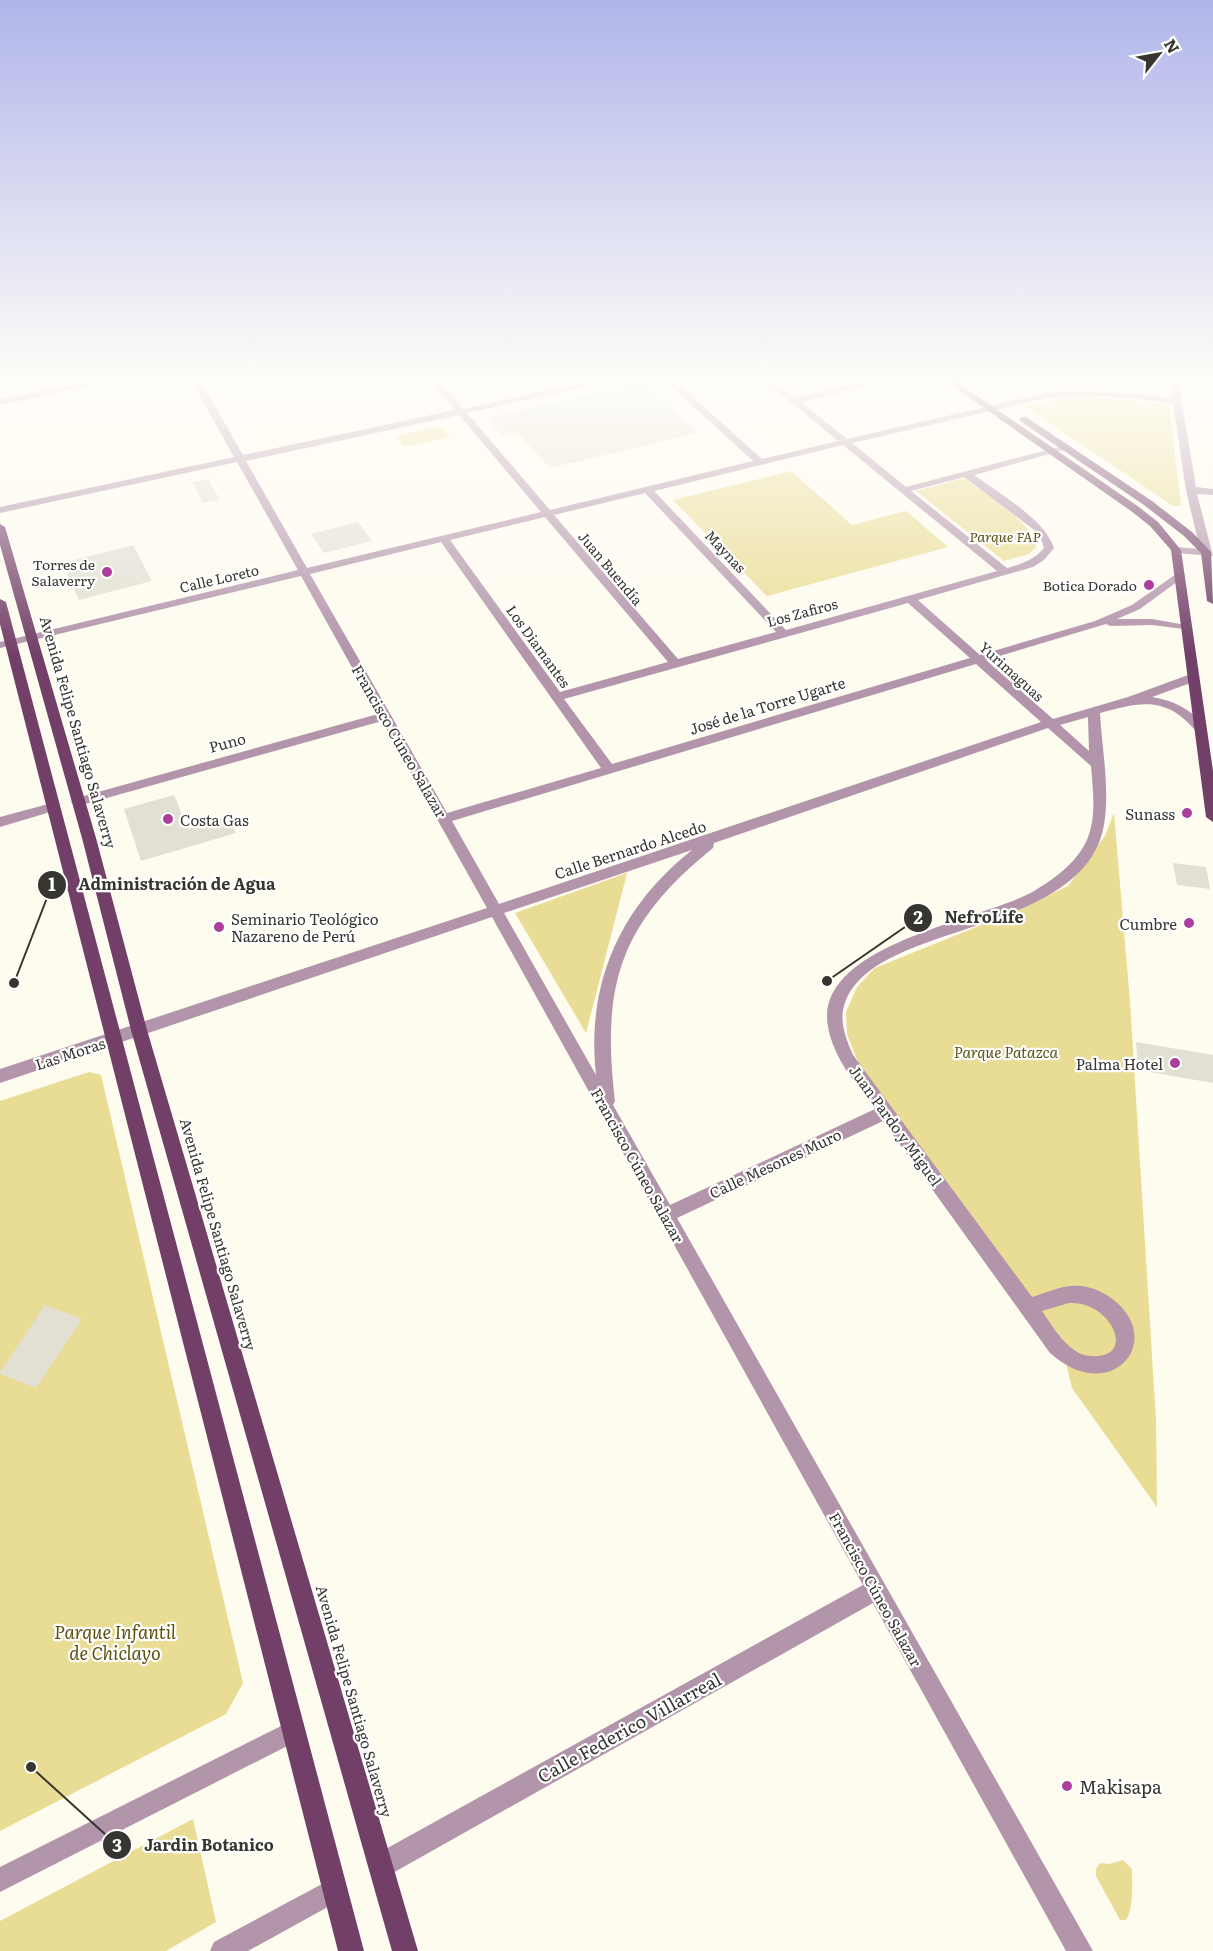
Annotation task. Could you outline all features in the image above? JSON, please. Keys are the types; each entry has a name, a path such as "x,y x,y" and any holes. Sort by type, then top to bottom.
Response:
{"main road":[{"path":"1079,471 1148,519 1176,550 1213,817"},
{"path":"1100,471 1171,520 1209,553 1213,601"},
{"name":"Avenida Felipe Santiago Salaverry","path":"0,527 78,802 139,1030 405,1951"},
{"path":"0,602 5,644 52,807 351,1951"}],"street":[{"path":"0,510 183,471"},
{"name":"Francisco Cúneo Salazar","path":"246,471 305,572 1080,1951"},
{"name":"Juan Buendía","path":"511,471 675,663"},
{"name":"Calle Loreto","path":"5,644 727,471"},
{"path":"880,471 1005,572"},
{"path":"904,490 978,471"},
{"path":"1176,550 1209,553 1191,490 1188,471"},
{"name":"Los Zafiros","path":"557,697 1005,572 1034,563 1044,556 1048,548 1046,538 1037,527 966,474"},
{"name":"Maynas","path":"648,490 783,633"},
{"path":"1191,490 1213,492"},
{"name":"Los Diamantes","path":"444,539 609,770"},
{"name":"José de la Torre Ugarte","path":"444,819 1099,623 1136,607 1180,576"},
{"name":"Yurimaguas","path":"909,598 1048,724 1096,764"},
{"name":"José de la Torre Ugarte","path":"1099,623 1152,622 1188,628"},
{"name":"Calle Bernardo Alcedo","path":"139,1030 723,836 1048,724 1132,700 1192,678"},
{"name":"Calle Bernardo Alcedo","path":"1132,700 1159,702 1172,706 1189,715 1200,728"},
{"name":"Juan Pardo y Miguel","path":"1030,1306 1075,1294 1086,1295 1101,1301 1113,1311 1123,1329 1125,1340 1123,1350 1117,1358 1106,1364 1092,1366 1078,1362 1057,1347 1030,1306 847,1058 837,1033 835,1008 841,992 856,972 879,956 1013,907 1051,888 1074,869 1090,849 1097,830 1102,803 1096,764 1094,711"},
{"name":"Puno","path":"78,802 386,716"},
{"path":"0,822 52,807"},
{"path":"609,1113 601,1068 601,1024 607,984 620,947 638,913 662,884 690,858 723,836"},
{"name":"Las Moras","path":"0,1076 139,1030"},
{"name":"Calle Mesones Muro","path":"666,1215 885,1112"},
{"name":"Calle Federico Villarreal","path":"382,1865 876,1589"},
{"path":"0,1881 293,1731"},
{"path":"223,1951 335,1889"}],"green space":[{"path":"791,471 852,525 906,511 948,547 767,596 673,500"},
{"path":"1121,471 1177,471 1181,506 1173,506"},
{"name":"Parque FAP","path":"964,478 1018,518 1027,528 1036,547 1029,554 1004,561 916,491"},
{"name":"Parque Patazca","path":"1114,813 1130,1002 1156,1420 1157,1507 1072,1388 1060,1337 859,1065 847,1034 846,1012 857,987 875,968 1016,911 1068,886 1105,836"},
{"path":"627,873 586,1033 515,913"},
{"name":"Parque Infantil de Chiclayo","path":"89,1072 101,1075 243,1683 226,1714 0,1831 0,1101"},
{"path":"193,1819 216,1922 166,1951 0,1951 0,1921"},
{"path":"1123,1860 1132,1869 1132,1895 1129,1915 1126,1920 1120,1920 1096,1876 1096,1869 1100,1863 1109,1864"}],"building":[{"path":"208,479 220,500 203,503 192,482"},
{"path":"358,522 372,541 324,553 311,534"},
{"name":"Torres de Salaverry","path":"133,545 152,581 79,600 62,563"},
{"path":"174,795 188,829 228,816 236,833 141,861 124,809"},
{"path":"1173,863 1206,867 1210,889 1177,885"},
{"name":"Palma Hotel","path":"1136,1042 1213,1055 1213,1083 1138,1070"},
{"path":"45,1305 82,1319 36,1388 0,1374 0,1372"}],"place":[{"name":"Torres de Salaverry","path":"107,572"},
{"name":"Botica Dorado","path":"1149,585"},
{"name":"Sunass","path":"1187,813"},
{"name":"Costa Gas","path":"168,819"},
{"name":"Cumbre","path":"1189,923"},
{"name":"Seminario Teológico Nazareno de Perú","path":"219,927"},
{"name":"NefroLife","path":"827,981"},
{"name":"Administración de Agua","path":"14,983"},
{"name":"Palma Hotel","path":"1175,1063"},
{"name":"Jardin Botanico","path":"31,1767"},
{"name":"Makisapa","path":"1067,1786"}]}
